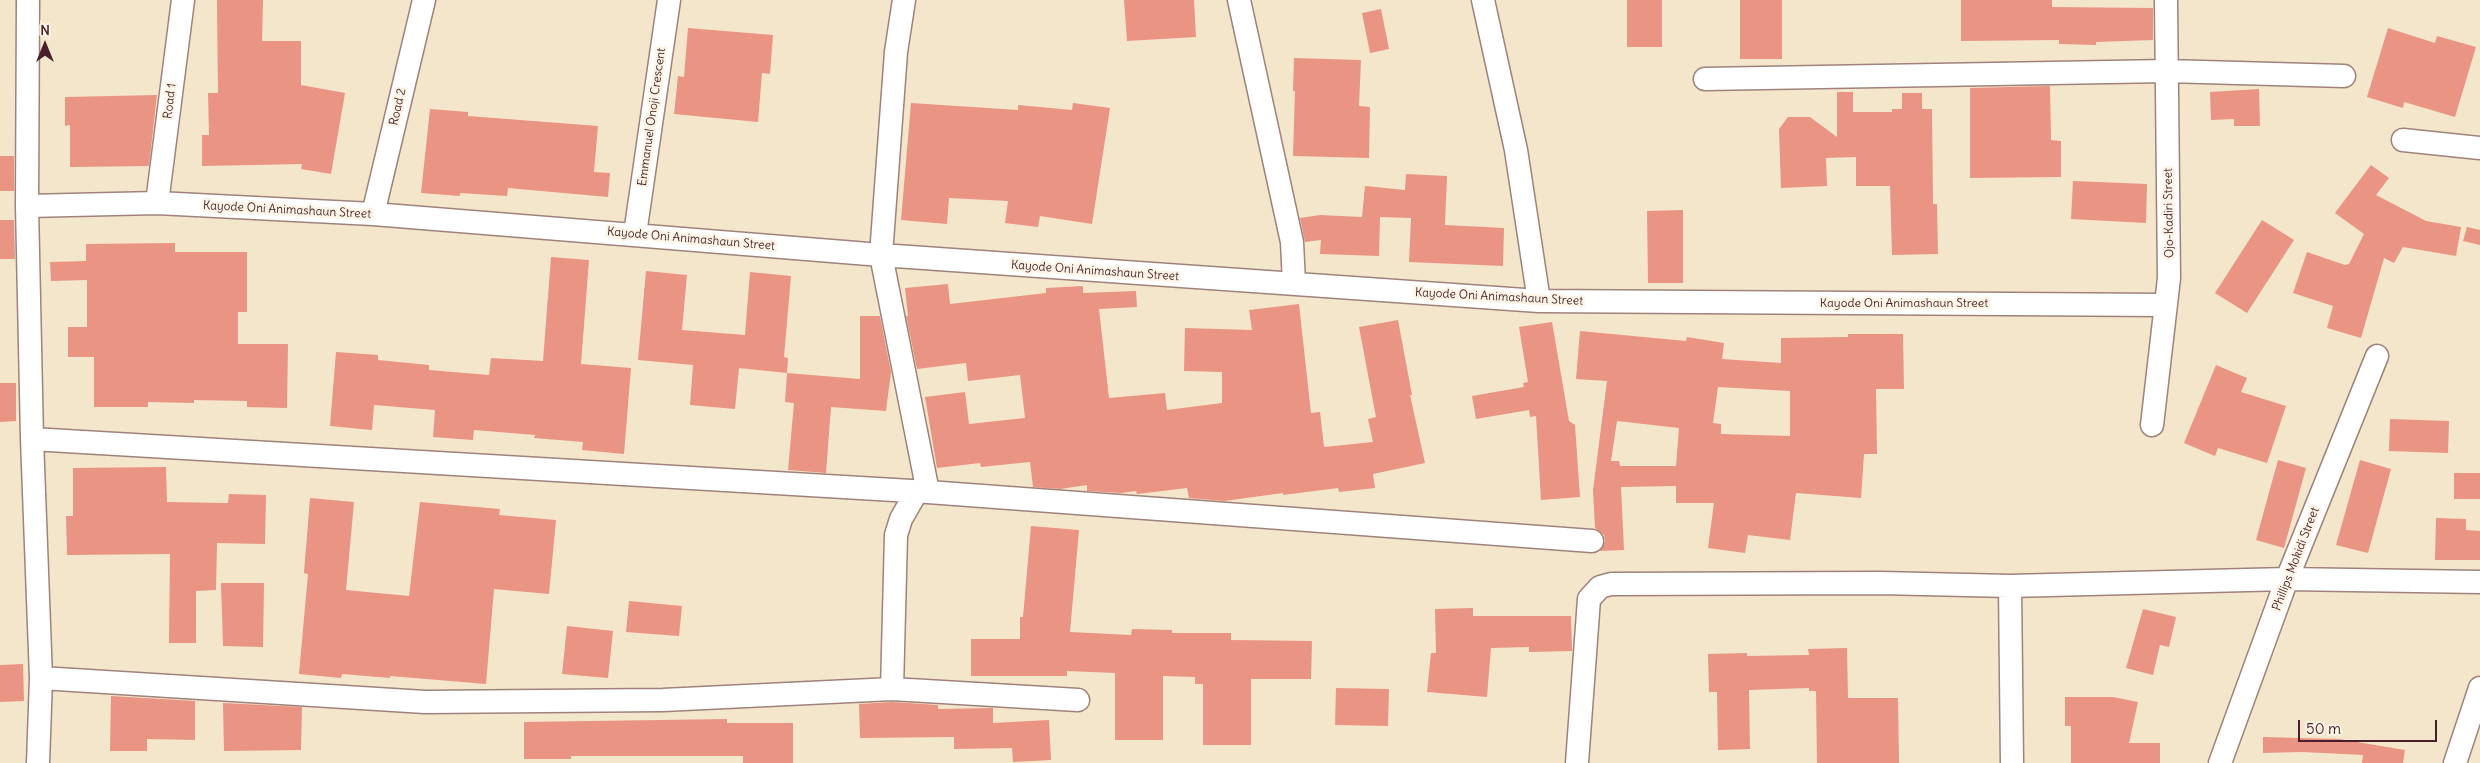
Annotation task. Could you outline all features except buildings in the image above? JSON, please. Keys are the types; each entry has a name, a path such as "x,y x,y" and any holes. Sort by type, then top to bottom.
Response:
{"street":[{"path":"28,0 27,206 32,439 41,678 38,763"},
{"name":"Road 1","path":"157,203 182,0"},
{"name":"Road 2","path":"373,214 424,0"},
{"name":"Emmanuel Onoji Crescent","path":"635,234 669,0"},
{"path":"904,0 896,52 881,255 923,492"},
{"path":"1239,0 1292,242 1294,283"},
{"path":"1483,0 1516,150 1539,301"},
{"name":"Ojo-Kadiri Street","path":"2152,425 2164,305 2170,267 2166,0"},
{"path":"1705,79 2167,71 2344,76"},
{"path":"2402,140 2480,148"},
{"name":"Kayode Oni Animashaun Street","path":"27,206 157,203 373,214 881,255 1539,301 2164,305"},
{"name":"Phillips Mokidi Street","path":"2220,763 2287,580 2377,356"},
{"path":"32,439 923,492 1592,541"},
{"path":"892,689 896,535 901,518 923,492"},
{"path":"1577,763 1589,599 1600,587 1631,584 2010,586 2287,580 2480,582"},
{"path":"2010,586 2012,763"},
{"path":"41,678 425,702 663,700 892,689 1078,700"},
{"path":"2455,763 2480,688"}]}
